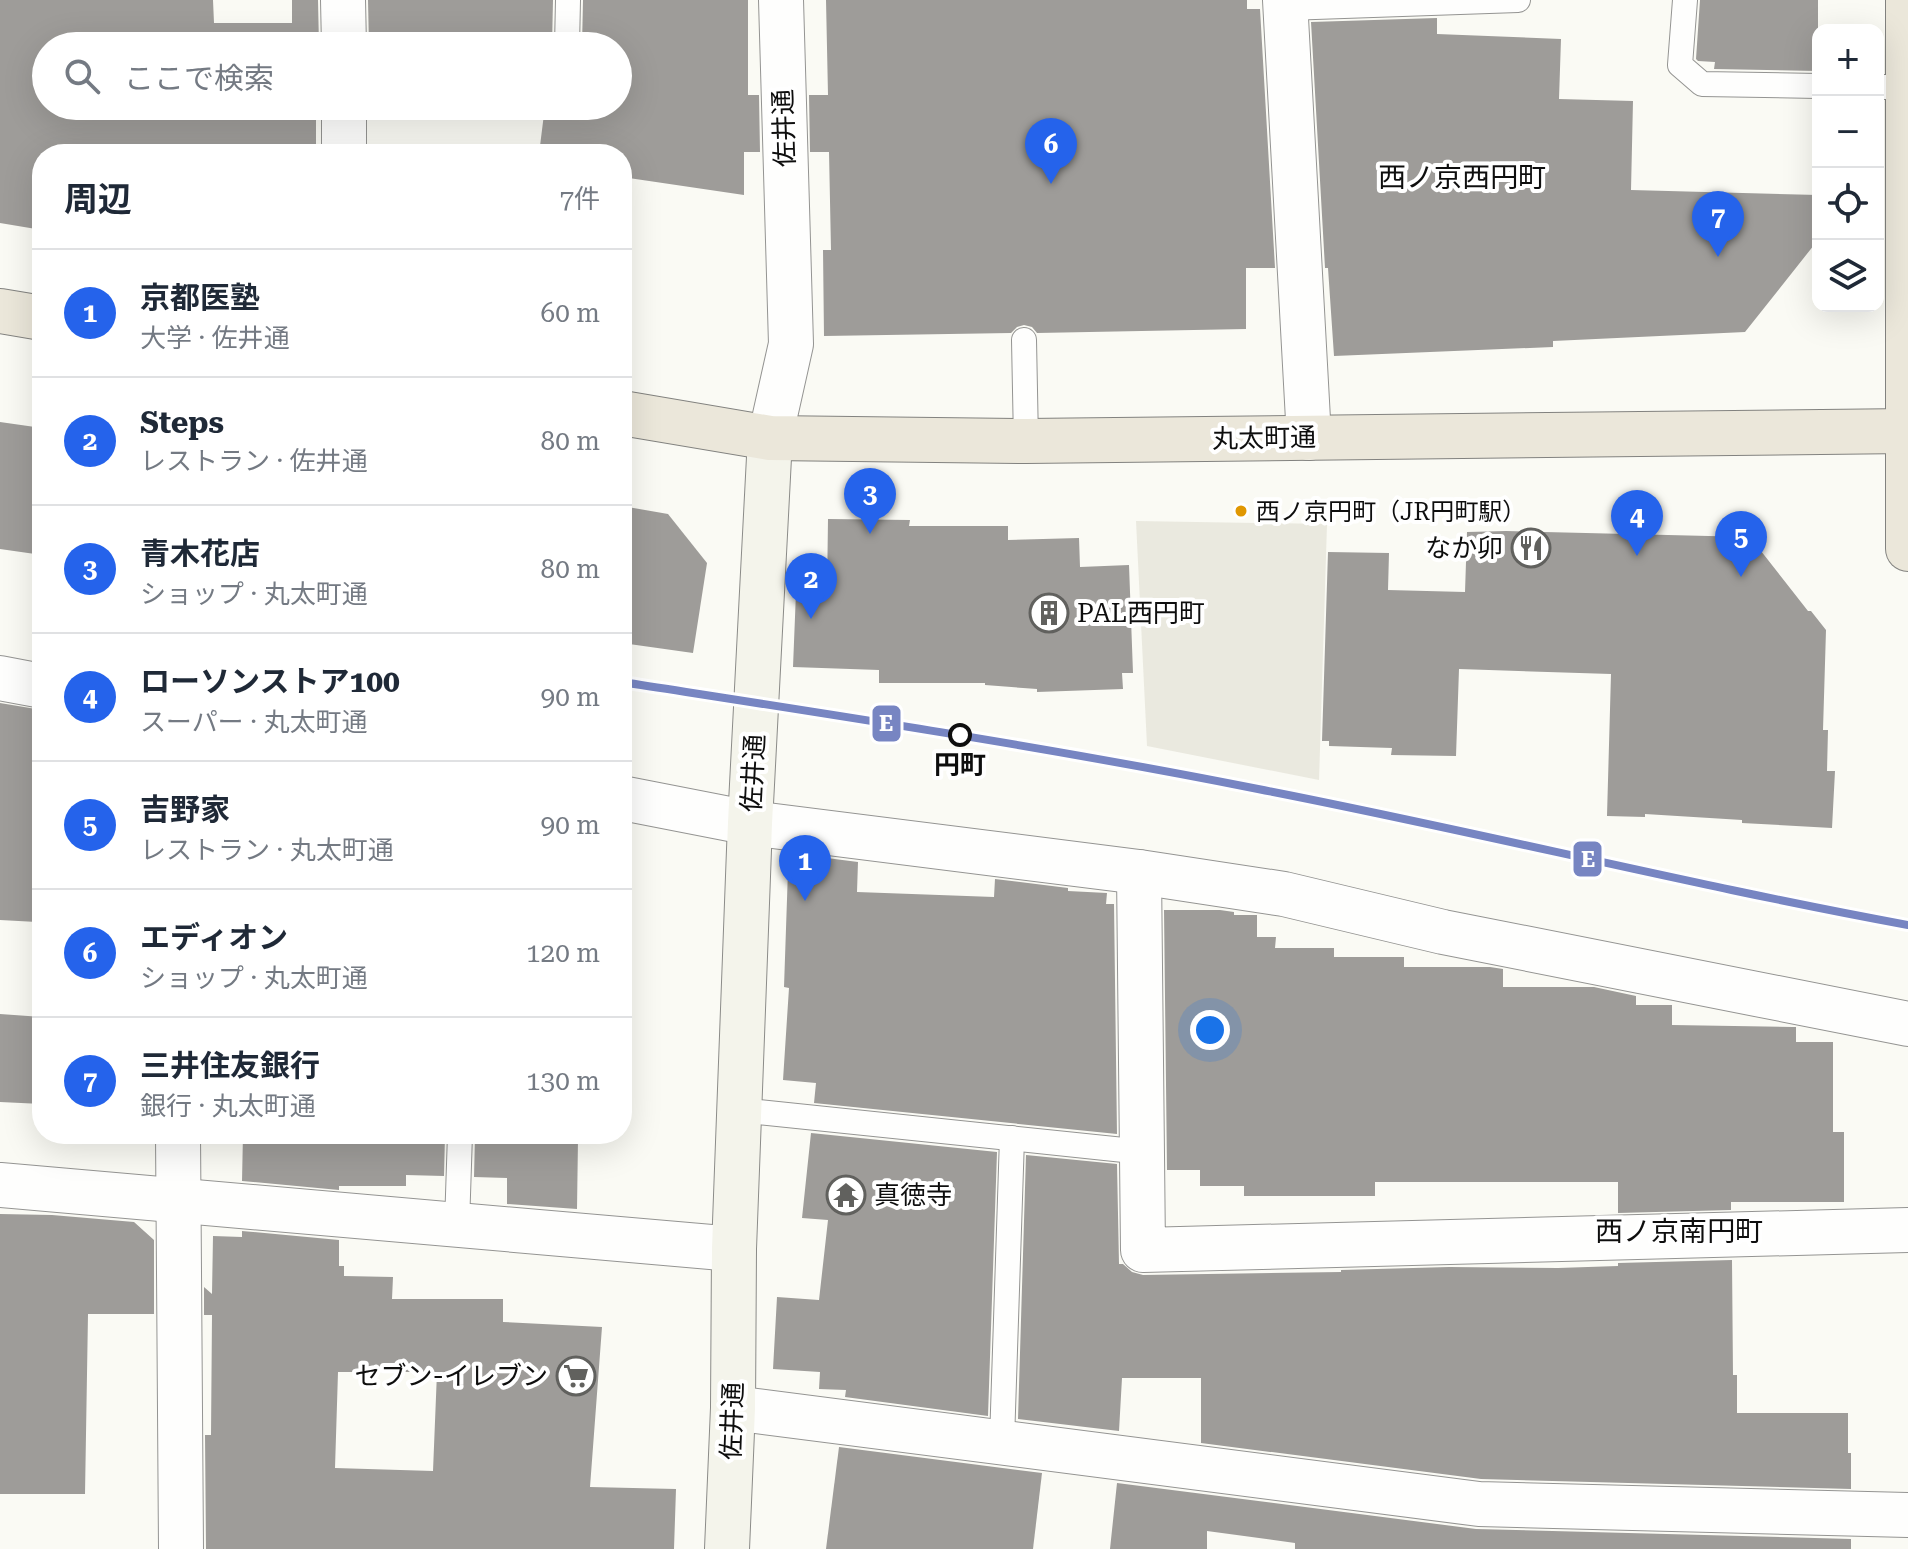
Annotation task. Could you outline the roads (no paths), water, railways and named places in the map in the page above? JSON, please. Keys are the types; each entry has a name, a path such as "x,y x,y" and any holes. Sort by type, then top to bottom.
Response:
{"main road":[{"path":"1908,0 1908,549"},
{"path":"0,311 32,316"},
{"name":"丸太町通","path":"632,415 770,438 1026,441 1908,431"}],"street":[{"path":"343,0 344,32"},
{"name":"佐井通","path":"727,1549 733,1408 734,1249 750,823 770,438 791,344 781,0"},
{"path":"1285,4 1309,438"},
{"path":"344,120 344,144"},
{"path":"0,678 32,684"},
{"path":"632,800 750,823 1139,872 1284,894 1443,932 1908,1024"},
{"path":"1139,872 1143,1250 1908,1230"},
{"path":"178,1144 181,1549"},
{"path":"0,1185 734,1249"},
{"path":"733,1408 1479,1504 1908,1515"}],"lane":[{"path":"567,32 568,0"},
{"path":"1285,4 1518,0"},
{"path":"1685,0 1680,65 1702,84 1812,86"},
{"path":"1884,87 1908,87"},
{"path":"1024,340 1026,441"},
{"path":"739,1110 1143,1152"},
{"path":"1002,1441 1012,1138"},
{"path":"457,1225 460,1144"}],"place":[{"name":"エディオン","path":"1051,184"},
{"name":"三井住友銀行","path":"1718,257"},
{"name":"西ノ京円町（JR円町駅）","path":"1241,511"},
{"name":"青木花店","path":"870,534"},
{"name":"なか卯","path":"1531,548"},
{"name":"ローソンストア100","path":"1637,556"},
{"name":"吉野家","path":"1741,577"},
{"name":"PAL西円町","path":"1049,613"},
{"name":"Steps","path":"811,619"},
{"name":"円町","path":"960,735"},
{"name":"京都医塾","path":"805,901"},
{"name":"真徳寺","path":"846,1195"},
{"name":"セブン-イレブン","path":"576,1376"}],"district":[{"name":"西ノ京西円町","path":"1462,177"},
{"name":"西ノ京南円町","path":"1679,1231"}]}
